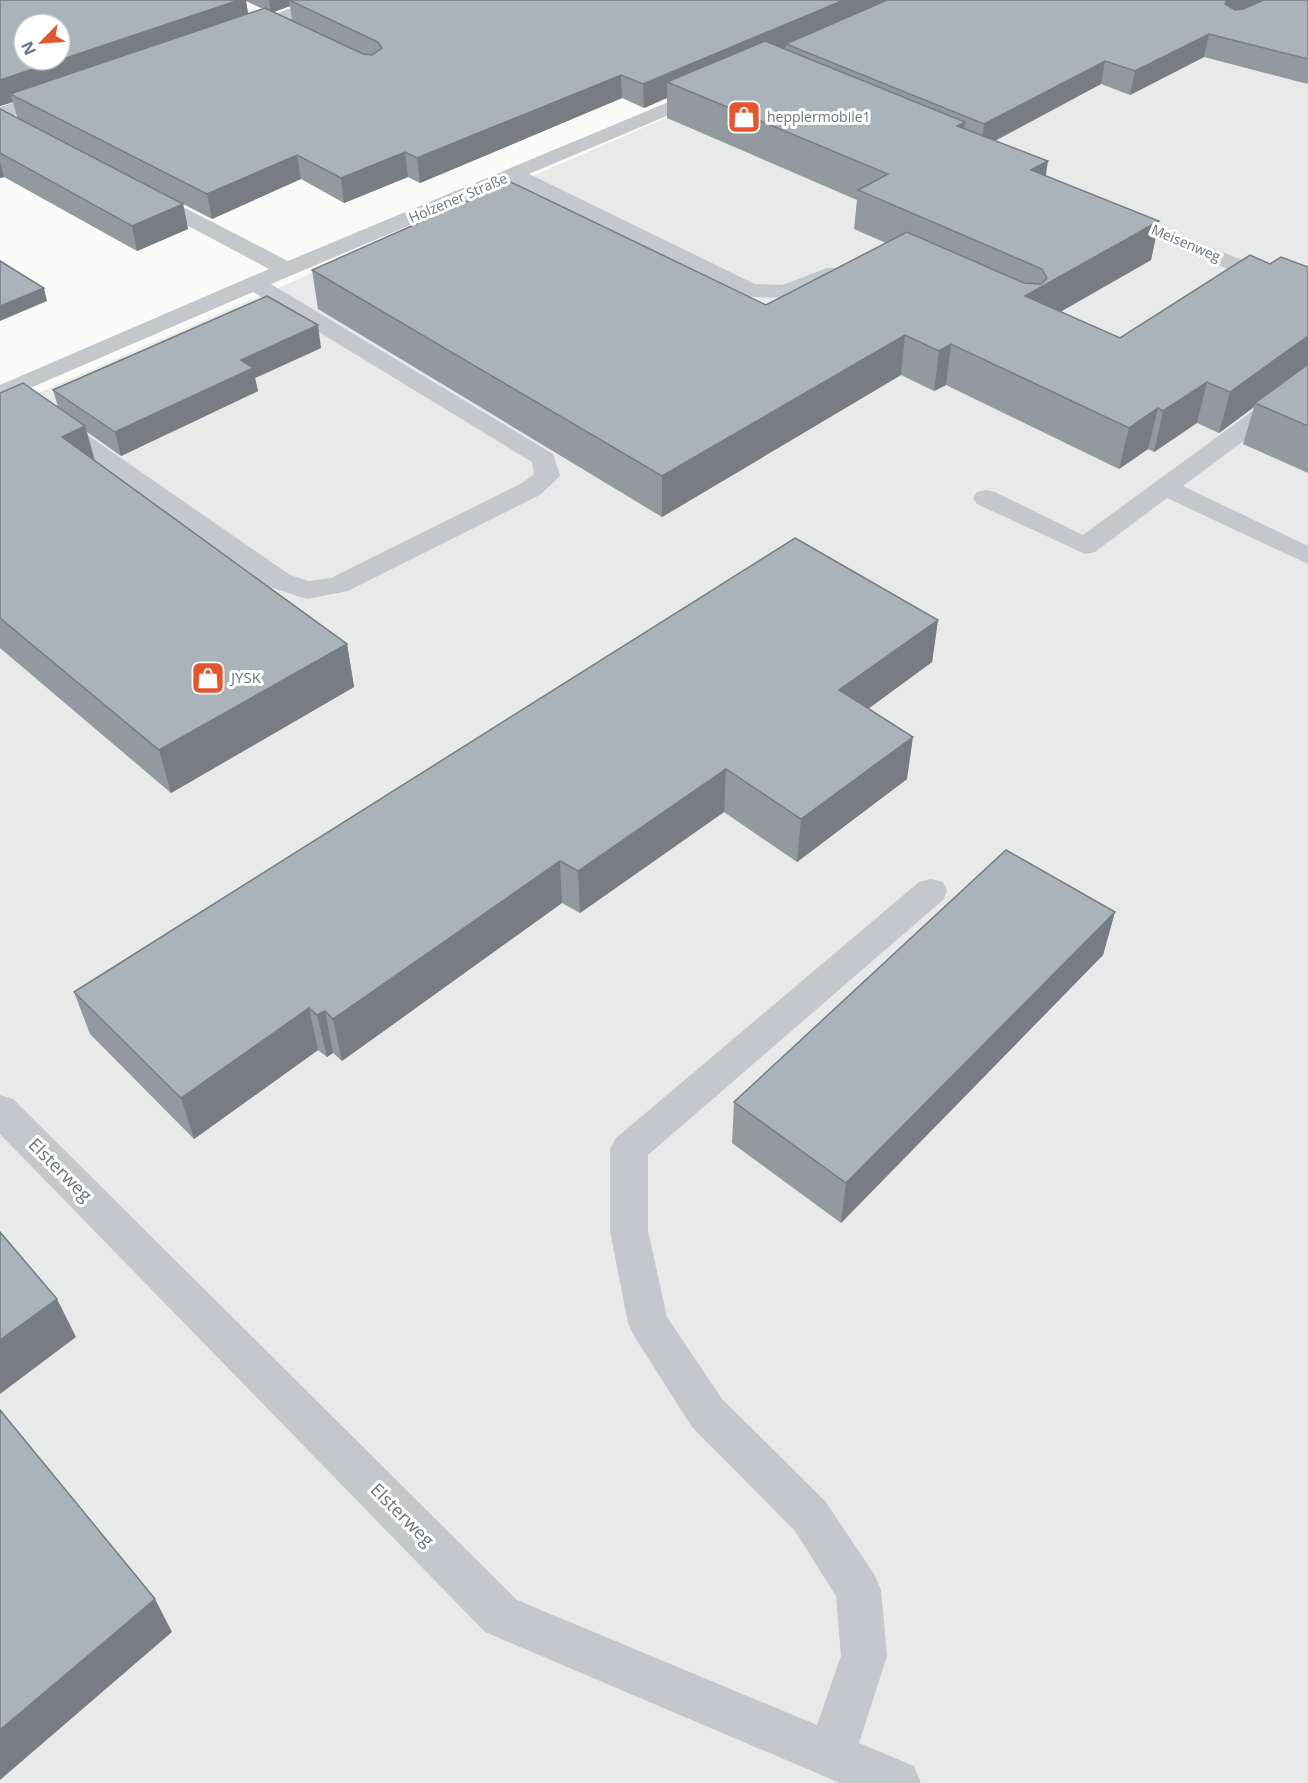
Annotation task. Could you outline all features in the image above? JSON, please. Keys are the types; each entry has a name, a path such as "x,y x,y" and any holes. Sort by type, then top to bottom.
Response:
{"street":[{"path":"229,36 332,0"},
{"path":"246,9 292,31"},
{"name":"Holzener Straße","path":"4,392 254,283 514,175 722,85"},
{"path":"0,114 76,88"},
{"path":"514,175 749,290 779,293 795,290 858,262"},
{"path":"123,183 287,269"},
{"name":"Meisenweg","path":"1091,204 1308,295"},
{"path":"4,392 280,581 307,590 338,585 531,489 548,476 544,459 254,283"},
{"path":"986,498 1085,546 1308,382"},
{"path":"1165,487 1308,556"},
{"path":"831,1755 864,1656 858,1590 810,1516 707,1413 648,1323 629,1231 629,1149 931,891"},
{"name":"Elsterweg","path":"0,1110 501,1616 897,1783"}],"shaded area":[{"path":"934,0 1308,0 1308,1783 0,1783 0,410"}],"building":[{"path":"0,0 239,0 72,56 72,12 12,12 12,72 24,72 0,80"},
{"path":"289,0 844,0 643,84 621,75 417,158 405,152 341,178 297,155 207,194 10,94 265,8 363,54 372,55 382,48 378,42"},
{"path":"887,0 1227,0 1225,4 1235,10 1264,0 1308,0 1308,59 1209,34 1135,71 1105,61 984,124 786,44"},
{"path":"765,41 965,122 957,126 1048,161 1031,170 1159,221 1025,296 1120,338 1250,255 1270,264 1281,257 1308,267 1308,336 1230,392 1207,382 1163,411 1158,408 1129,428 951,344 939,351 905,335 662,476 312,270 511,182 766,305 907,232 1024,283 1041,284 1047,278 1042,269 858,190 888,174 667,82"},
{"path":"0,109 183,204 132,226 0,153"},
{"path":"0,261 44,288 0,306"},
{"path":"267,296 318,325 241,360 253,368 115,432 53,390"},
{"path":"1308,364 1308,426 1255,403"},
{"path":"23,383 85,426 62,437 347,644 159,750 0,618 0,393"},
{"path":"795,538 938,620 839,690 913,737 801,819 726,769 578,871 560,861 333,1019 325,1011 317,1015 309,1008 181,1098 74,992"},
{"path":"1006,850 1115,912 846,1183 734,1102"},
{"path":"0,1232 57,1299 0,1340"},
{"path":"0,1410 155,1599 0,1730"}],"place":[{"name":"hepplermobile1","path":"744,117"},
{"name":"JYSK","path":"208,678"}]}
